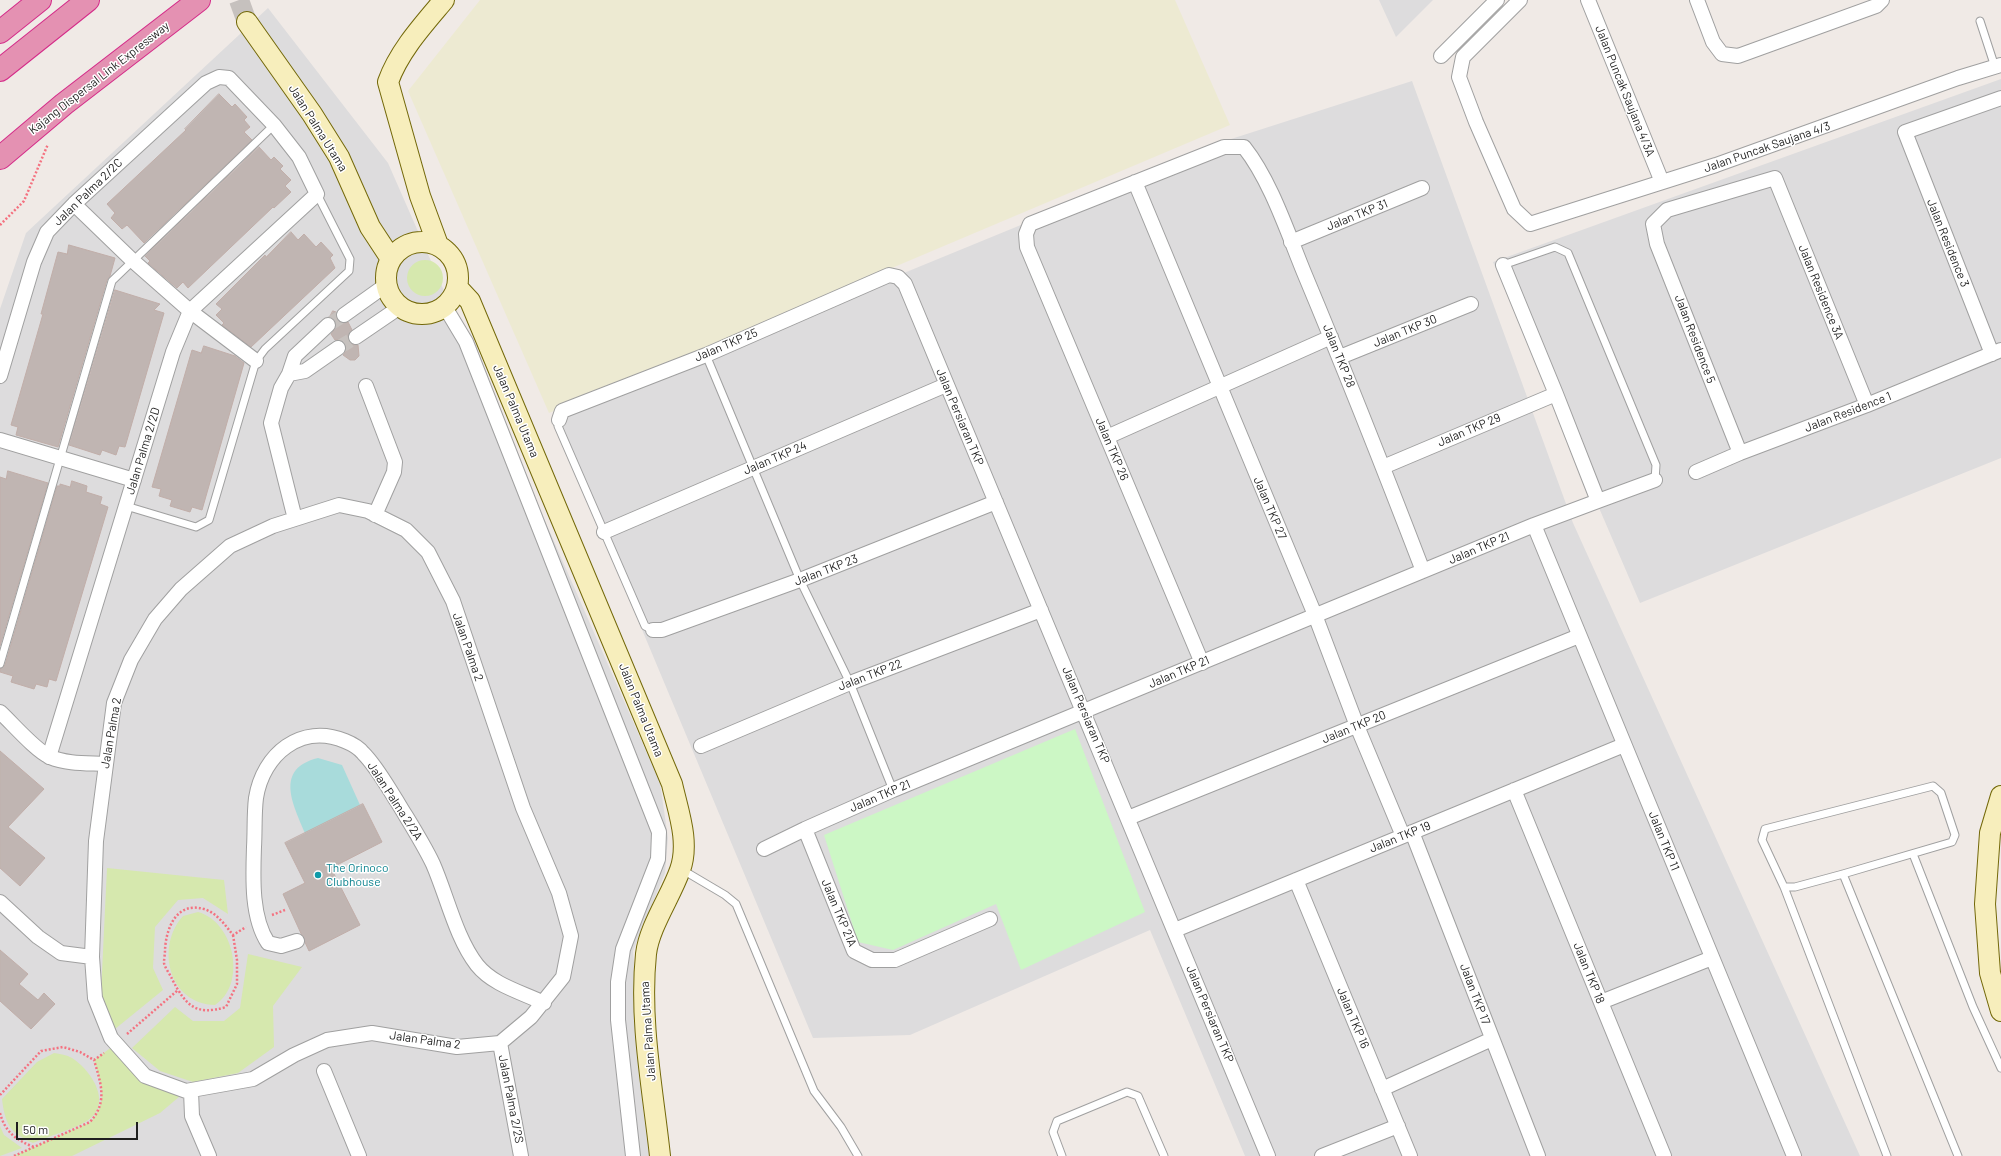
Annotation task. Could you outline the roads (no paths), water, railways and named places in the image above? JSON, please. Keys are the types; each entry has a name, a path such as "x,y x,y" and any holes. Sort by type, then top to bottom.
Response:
{"highway":[{"path":"0,32 40,0"},
{"path":"0,70 88,0"},
{"name":"Kajang Dispersal Link Expressway","path":"0,158 64,104 195,2"}],"street":[{"path":"438,245 420,196 388,82 392,69 420,29 444,0"},
{"path":"1441,56 1497,0"},
{"name":"Jalan Puncak Saujana 4/3","path":"1520,0 1463,57 1459,77 1476,122 1514,209 1530,224 1716,166 1998,66"},
{"name":"Jalan Puncak Saujana 4/3A","path":"1588,0 1662,182"},
{"path":"1697,0 1713,42 1722,54 1738,56 1876,6 1882,0"},
{"name":"Jalan Palma Utama","path":"247,22 312,114 339,157 370,227 391,259"},
{"name":"Jalan Palma 2/2C","path":"0,376 34,262 47,232 74,204 206,83 219,77 229,78 274,125"},
{"name":"Jalan Residence 3","path":"1996,352 1905,132 2001,98"},
{"path":"274,125 299,157 317,194"},
{"name":"Jalan TKP 28","path":"1135,182 1224,147 1244,147 1258,164 1340,357 1423,571"},
{"name":"Jalan Residence 5","path":"1740,453 1657,244 1653,224 1667,210 1775,178"},
{"name":"Jalan Residence 3A","path":"1775,178 1867,405"},
{"name":"Jalan TKP 26","path":"1135,182 1030,224 1026,234 1027,247 1202,662"},
{"name":"Jalan TKP 27","path":"1135,182 1315,615 1357,726 1408,834"},
{"name":"Jalan TKP 31","path":"1291,242 1422,188"},
{"name":"Jalan Palma 2/2D","path":"50,757 173,352 190,312 317,194"},
{"path":"74,204 132,260 190,312 256,361"},
{"path":"417,242 428,242 438,245 448,253 455,263 458,275 457,287 453,298 445,307 434,313 422,315 410,313 400,307 391,297 386,285 385,276 391,259 402,248 417,242"},
{"path":"1503,265 1598,501"},
{"name":"Jalan TKP 25","path":"559,420 562,411 706,354 889,275 898,277"},
{"name":"Jalan Persiaran TKP","path":"898,277 905,284 1268,1156"},
{"path":"344,315 386,285"},
{"name":"Jalan Palma Utama","path":"457,287 470,301 672,784 684,836 681,869 658,917 646,952 644,982 648,1040 660,1156"},
{"name":"Jalan TKP 30","path":"1340,357 1471,304"},
{"path":"356,337 400,307"},
{"path":"445,307 466,342 660,832 658,859 623,949 618,982 618,1020 633,1156"},
{"path":"295,519 271,423 281,388 289,374 295,356 328,325"},
{"path":"1108,438 1331,337"},
{"path":"289,374 305,370 338,348"},
{"name":"Jalan Residence 1","path":"1696,472 1740,453 1867,405 1996,352"},
{"name":"Jalan TKP 24","path":"604,532 946,385"},
{"path":"366,386 394,462 394,472 375,515"},
{"name":"Jalan TKP 29","path":"1383,467 1556,394"},
{"path":"0,440 134,480"},
{"name":"Jalan TKP 21","path":"764,849 893,790 1315,615 1534,525 1655,480"},
{"name":"Jalan TKP 23","path":"654,630 662,630 800,580 996,502"},
{"name":"Jalan Palma 2","path":"339,505 368,511 406,530 428,552 453,601 523,808 559,894 571,936 563,977 544,1003 531,1017 500,1043 458,1047 372,1033 350,1036 327,1040 294,1055 253,1079 186,1091 146,1076 111,1038 96,998 92,957 96,841 114,703 131,660 155,620 181,588 230,546 273,526 295,519 339,505"},
{"name":"Jalan TKP 11","path":"1534,525 1794,1156"},
{"name":"Jalan TKP 22","path":"701,746 850,683 1041,610"},
{"name":"Jalan TKP 20","path":"1128,818 1579,636"},
{"path":"0,712 23,735 50,757 66,762 105,764"},
{"name":"Jalan Palma 2/2A","path":"297,941 281,946 268,943 261,932 253,878 256,797 265,772 279,751 293,741 313,736 325,736 345,741 362,752 384,781 433,864 464,943 478,966 496,982 544,1003"},
{"name":"Jalan TKP 19","path":"1175,930 1624,745"},
{"name":"Jalan TKP 18","path":"1514,790 1664,1156"},
{"path":"2001,796 1990,833 1986,904 1990,973 2001,1011"},
{"name":"Jalan TKP 21A","path":"805,829 854,951 872,960 895,960 990,919"},
{"name":"Jalan TKP 17","path":"1408,834 1538,1156"},
{"name":"Jalan TKP 16","path":"1296,880 1410,1156"},
{"path":"0,902 38,937 61,953 92,957"},
{"path":"1601,1002 1712,958"},
{"path":"1382,1089 1492,1039"},
{"name":"Jalan Palma 2/2S","path":"500,1043 522,1156"},
{"path":"324,1071 359,1156"},
{"path":"190,1091 192,1116 209,1156"},
{"path":"1322,1156 1398,1126"}],"lane":[{"path":"1980,21 1998,66"},
{"path":"0,664 112,281 132,260 274,125"},
{"path":"126,506 196,527 209,520 256,361 265,349 349,271 350,259 317,194"},
{"path":"1503,265 1555,247 1568,253 1656,464 1655,480"},
{"path":"706,354 800,580 850,683 893,790"},
{"path":"559,420 558,426 645,626 654,630"},
{"path":"1784,887 1795,887 1952,842 1955,835 1941,793 1933,786 1765,829 1762,840 1784,887 1887,1156"},
{"path":"1913,854 1973,1007 2001,1068"},
{"path":"681,869 725,895 736,904 814,1090 841,1127 858,1156"},
{"path":"1843,874 1958,1156"},
{"path":"1062,1156 1053,1132 1057,1121 1127,1092 1138,1096 1164,1156"}],"water":[{"path":"318,758 342,765 360,805 305,833 292,799 290,789 291,779 296,770 304,763"}],"tunnel":[{"path":"239,0 247,22"},
{"path":"328,325 344,315"},
{"path":"338,348 356,337"}],"place":[{"name":"The Orinoco Clubhouse","path":"318,875"}]}
